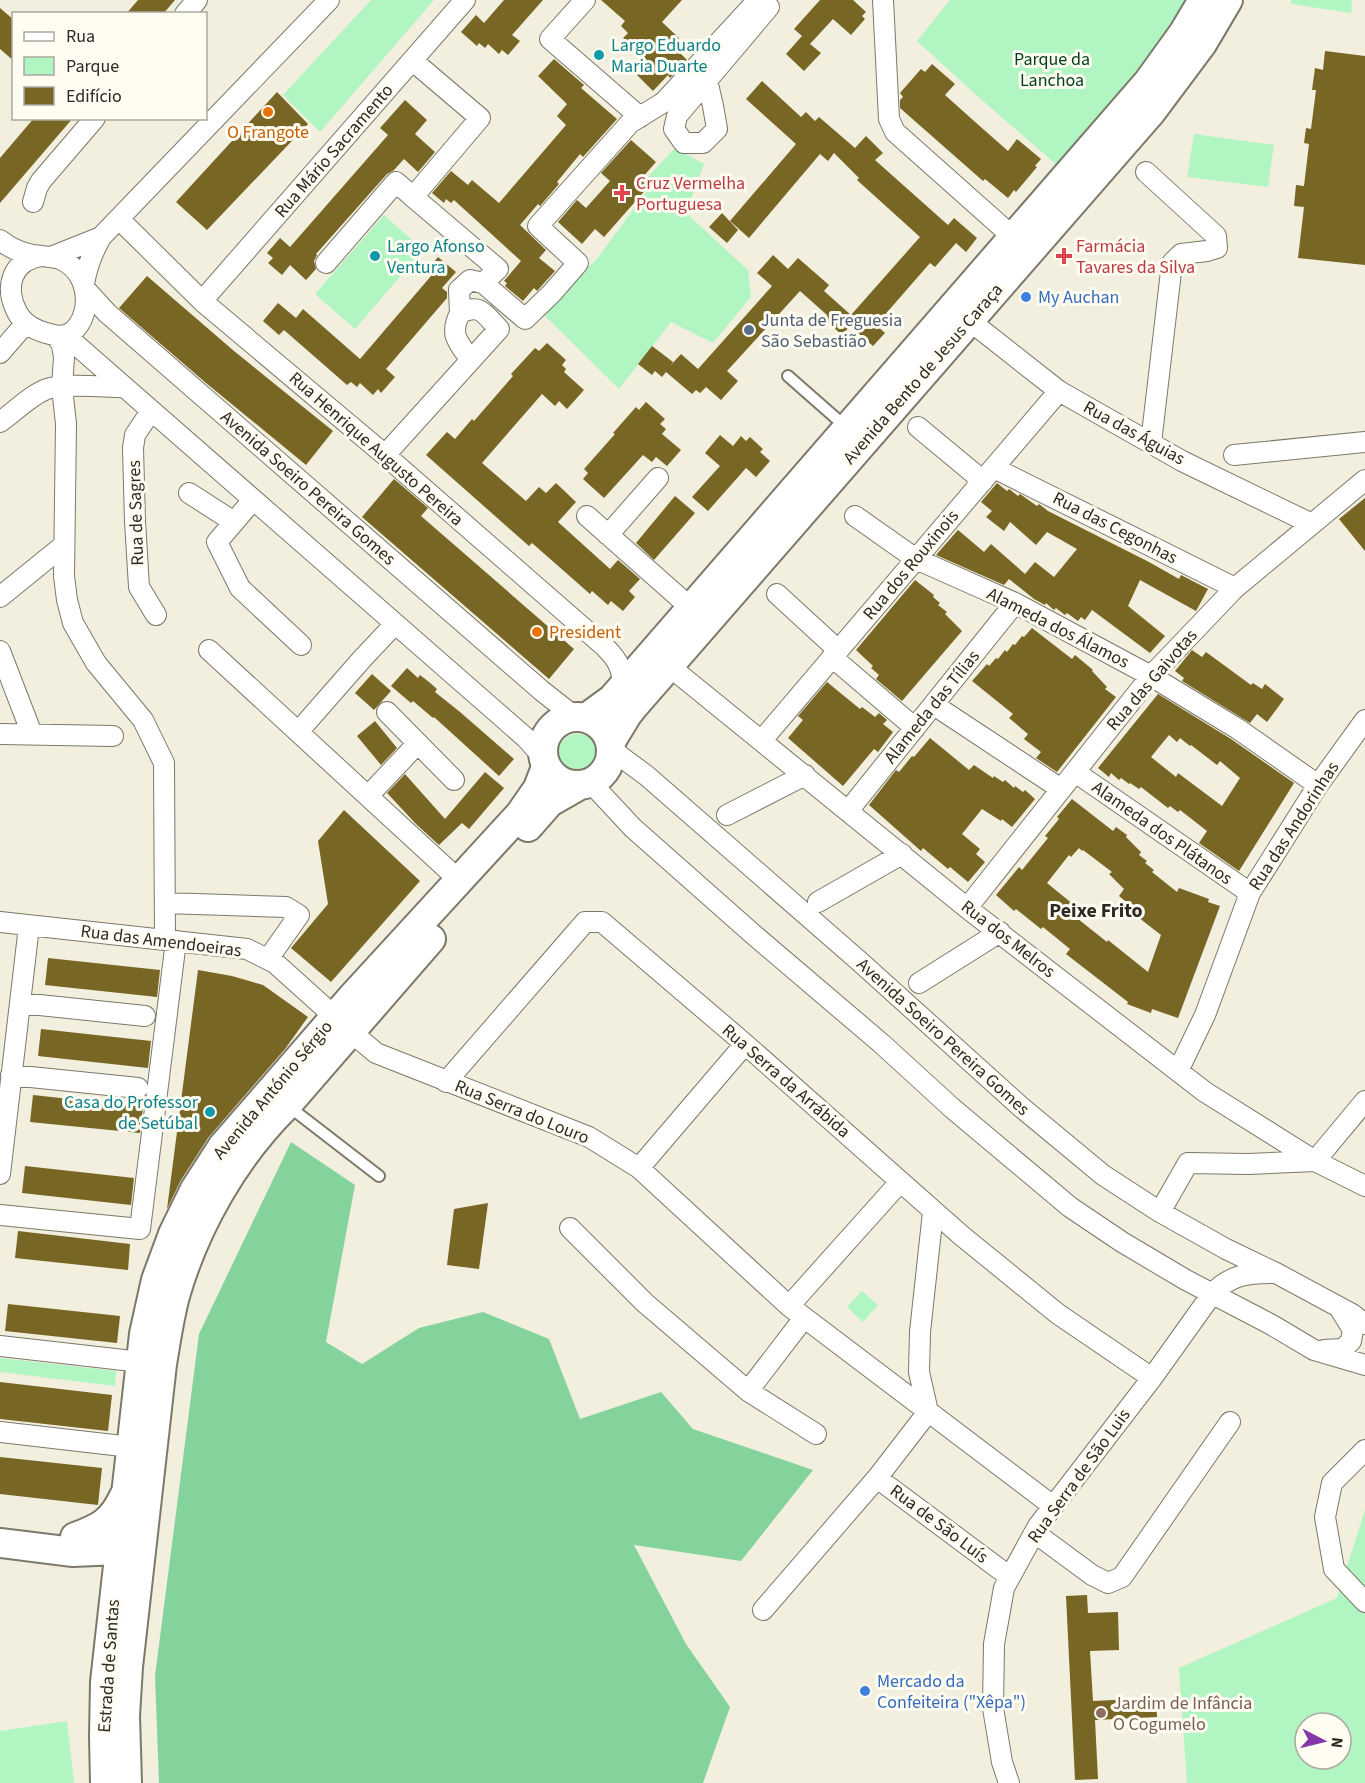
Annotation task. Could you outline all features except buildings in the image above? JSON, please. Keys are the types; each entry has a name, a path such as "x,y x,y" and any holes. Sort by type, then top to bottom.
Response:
{"main road":[{"name":"Avenida Bento de Jesus Caraça","path":"581,717 612,699 1148,82 1184,32 1203,0"},
{"name":"Avenida Bento de Jesus Caraça","path":"611,746 627,715 1152,111 1189,62 1228,0"},
{"name":"Avenida Soeiro Pereira Gomes","path":"581,717 597,723 606,732 611,746"},
{"path":"581,717 564,719 554,725 547,735 543,746 544,762 554,777 565,784 584,784 600,777 607,768 611,746"},
{"name":"Avenida António Sérgio","path":"130,1551 167,1330 185,1265 207,1216 265,1126 287,1105 343,1025 460,881 520,814 538,788 544,762"},
{"name":"Avenida António Sérgio","path":"130,1551 126,1492 144,1334 156,1280 173,1234 195,1189 222,1147 343,1025 550,802 584,784"},
{"path":"74,1545 110,1519 126,1492"},
{"path":"0,1528 74,1545 102,1578 106,1586 111,1617"},
{"path":"0,1543 74,1545 130,1551"},
{"name":"Estrada de Santas","path":"105,1783 105,1682 111,1617 130,1551"},
{"name":"Estrada de Santas","path":"127,1783 125,1716 130,1551"}],"street":[{"path":"187,12 197,0"},
{"path":"0,263 5,269 17,312 26,323 43,333 60,336 71,333 78,327 84,314 86,268 101,237 329,0"},
{"name":"Rua Mário Sacramento","path":"202,301 465,0"},
{"path":"585,0 550,39 640,117"},
{"path":"883,0 889,119 894,132 1013,237"},
{"path":"470,359 459,344 454,332 459,313 459,290 470,280 483,283 525,319 578,263 538,226 630,123 664,102 756,2 771,4"},
{"path":"707,80 771,4"},
{"path":"413,61 480,118 418,191"},
{"path":"33,202 41,181 93,120"},
{"path":"1146,172 1216,236 1216,248 1182,254 1172,263 1151,443"},
{"path":"326,263 396,182 418,191 498,269 483,283"},
{"name":"Rua Henrique Augusto Pereira","path":"119,219 202,301 604,646 617,659 624,684"},
{"path":"12,290 15,271 31,258 46,256 101,237"},
{"name":"Avenida Soeiro Pereira Gomes","path":"0,240 14,249 60,259 70,266 107,313 549,698 581,717"},
{"path":"385,456 499,329 480,310 470,308 459,313"},
{"name":"Rua das Águias","path":"969,321 1059,391 1182,461 1312,524"},
{"path":"0,353 26,323"},
{"path":"0,1215 140,1229 171,940 165,903 164,764 143,720 96,663 73,623 67,600 64,576 66,424 62,387 64,357 60,336"},
{"path":"60,336 151,411 526,738 544,762"},
{"path":"66,424 78,398 91,387"},
{"path":"0,422 36,394 48,388 123,387"},
{"name":"Rua dos Rouxinois","path":"762,740 1059,391"},
{"name":"Rua de Sagres","path":"151,411 135,435 133,448 139,587 156,615"},
{"name":"Rua das Cegonhas","path":"918,427 988,474 1235,588"},
{"path":"1234,455 1365,442"},
{"path":"608,536 658,478"},
{"name":"Rua das Gaivotas","path":"967,908 1151,676 1235,588 1365,480"},
{"path":"189,493 234,522"},
{"path":"253,500 217,542 240,588 301,645"},
{"path":"586,516 691,608"},
{"name":"Alameda dos Álamos","path":"855,516 916,559 1015,603 1151,676 1238,729 1318,785"},
{"path":"0,597 64,544"},
{"path":"777,594 835,654 915,728"},
{"name":"Alameda das Tílias","path":"848,811 1015,603"},
{"path":"298,732 395,624"},
{"path":"209,650 460,881"},
{"path":"0,651 32,734"},
{"name":"Rua dos Melros","path":"669,666 967,908 1205,1092 1315,1161 1365,1186"},
{"path":"934,705 1061,789"},
{"path":"387,712 454,780"},
{"name":"Rua das Andorinhas","path":"1178,1071 1205,1016 1250,893 1318,785 1365,720"},
{"path":"0,734 113,736"},
{"path":"368,796 418,743"},
{"name":"Avenida Soeiro Pereira Gomes","path":"611,746 858,960 1021,1107 1103,1175 1160,1212 1226,1250 1276,1272 1365,1324"},
{"name":"Alameda dos Plátanos","path":"1075,772 1250,893"},
{"path":"727,815 805,775"},
{"path":"584,784 952,1108 1070,1207 1122,1242 1314,1350 1365,1365"},
{"path":"818,902 902,854"},
{"path":"165,903 286,907 299,915 268,959"},
{"name":"Rua das Amendoeiras","path":"0,922 248,949 275,963 343,1025"},
{"name":"Rua Serra da Arrábida","path":"447,1082 585,922 602,922 745,1044 933,1212 1058,1314 1152,1378"},
{"path":"0,1174 28,926"},
{"path":"919,983 999,932"},
{"path":"20,1002 145,1016"},
{"name":"Rua Serra do Louro","path":"343,1025 376,1053 589,1137 639,1168 797,1312 1053,1506"},
{"path":"639,1168 745,1044"},
{"path":"11,1075 138,1088"},
{"path":"1160,1212 1188,1163 1248,1164 1315,1161 1365,1101"},
{"path":"748,1391 797,1312 900,1182"},
{"path":"928,1412 919,1372 933,1212"},
{"path":"570,1228 645,1303 748,1391 816,1434"},
{"name":"Rua Serra de São Luis","path":"1009,1783 1002,1762 993,1708 994,1644 1004,1587 1053,1506 1152,1378 1212,1294 1221,1284 1232,1278 1250,1273 1276,1272"},
{"path":"1314,1350 1343,1349 1351,1341 1353,1330 1338,1307"},
{"path":"0,1346 141,1362"},
{"name":"Rua de São Luís","path":"928,1412 877,1478 1010,1577"},
{"path":"1035,1533 1092,1575 1108,1583 1122,1577 1230,1422"},
{"path":"0,1432 131,1447"},
{"path":"1365,1450 1332,1483 1325,1517 1334,1569 1365,1602"},
{"path":"763,1610 877,1478"}],"lane":[{"path":"788,376 847,428"},
{"path":"287,1105 379,1176"}],"green space":[{"path":"371,0 434,0 320,132 283,95"},
{"name":"Parque da Lanchoa","path":"950,0 1188,0 1148,65 1058,166 917,41"},
{"path":"1291,0 1352,0 1351,13 1291,4"},
{"path":"1194,134 1274,145 1268,187 1187,177"},
{"path":"675,148 704,164 686,213 748,270 751,297 713,343 671,322 619,389 545,316 561,293 597,259 651,185 646,179"},
{"path":"384,215 423,250 355,329 315,294"},
{"path":"578,734 586,735 593,740 598,747 598,763 593,770 586,775 578,776 570,775 563,770 558,763 557,755 558,747 563,740 570,735"},
{"path":"291,1142 355,1185 326,1342 362,1364 419,1328 483,1312 549,1339 580,1419 661,1392 693,1429 813,1470 741,1561 634,1545 686,1644 730,1707 703,1783 159,1783 155,1676 199,1334"},
{"path":"862,1291 878,1305 863,1322 847,1307"},
{"path":"0,1358 116,1371 115,1386 0,1372"},
{"path":"1365,1510 1365,1783 1187,1783 1179,1668 1337,1598"},
{"path":"67,1721 74,1783 0,1783 0,1731"}],"place":[{"name":"Largo Eduardo Maria Duarte","path":"599,55"},
{"name":"O Frangote","path":"268,112"},
{"name":"Cruz Vermelha Portuguesa","path":"622,193"},
{"name":"Largo Afonso Ventura","path":"375,256"},
{"name":"Farmácia Tavares da Silva","path":"1064,256"},
{"name":"My Auchan","path":"1026,297"},
{"name":"Junta de Freguesia São Sebastião","path":"749,330"},
{"name":"President","path":"537,632"},
{"name":"Casa do Professor de Setúbal","path":"210,1112"},
{"name":"Mercado da Confeiteira (\"Xêpa\")","path":"865,1691"},
{"name":"Jardim de Infância O Cogumelo","path":"1101,1713"}],"district":[{"name":"Peixe Frito","path":"1096,911"}]}
